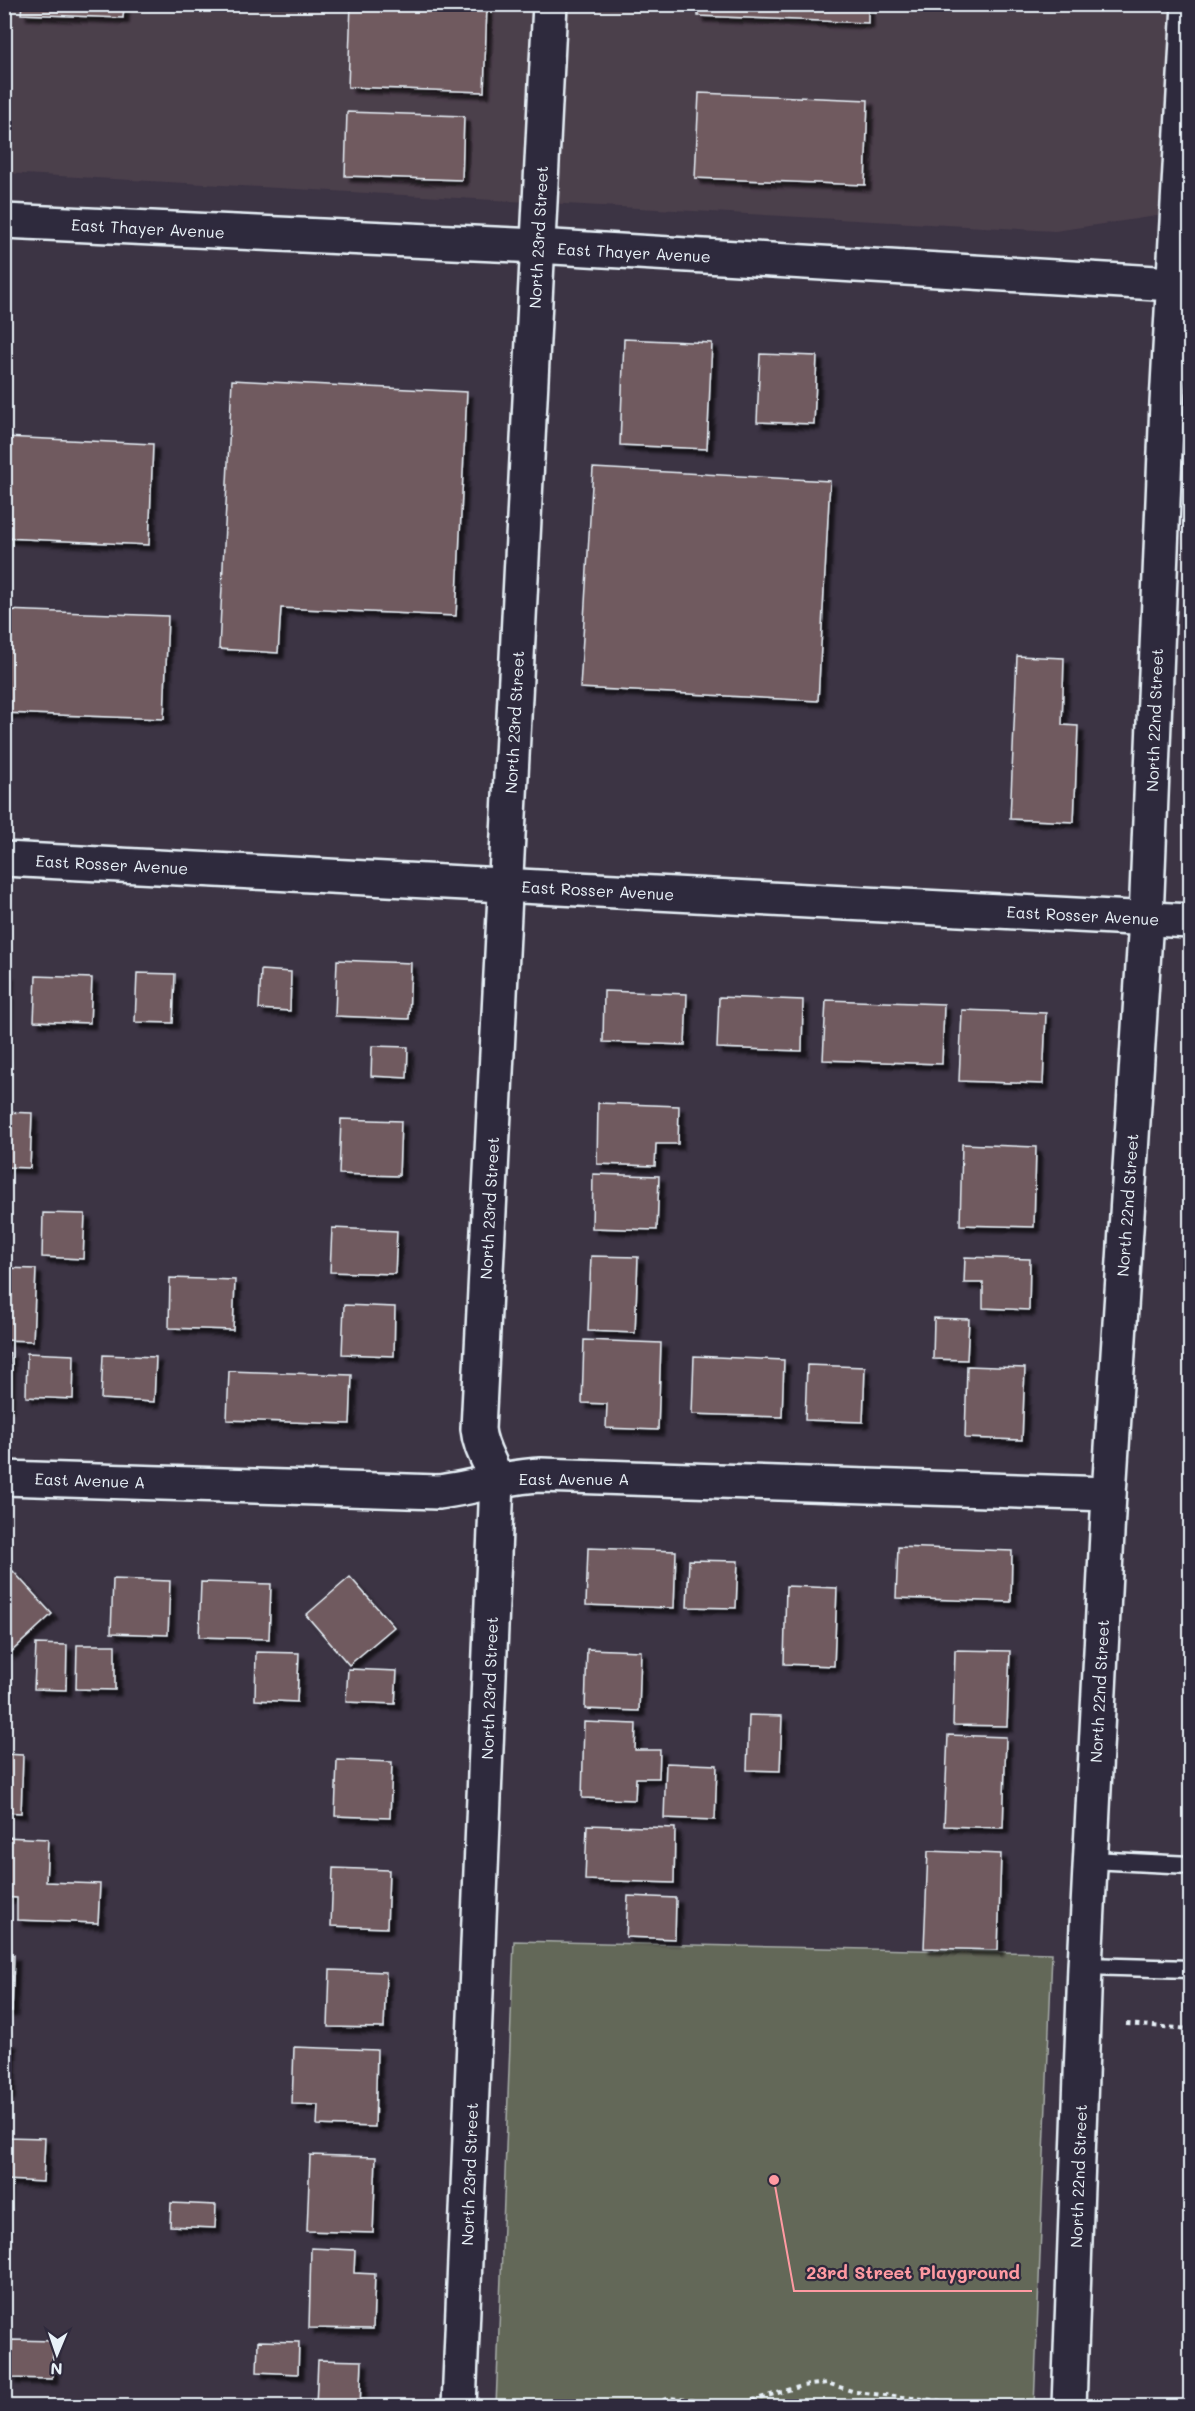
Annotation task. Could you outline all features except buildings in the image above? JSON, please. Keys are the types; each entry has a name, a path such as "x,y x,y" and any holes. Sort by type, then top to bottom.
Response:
{"street":[{"name":"North 23rd Street","path":"459,2406 497,1481 479,1445 478,1430 550,4"},
{"name":"North 22nd Street","path":"1069,2406 1085,1966 1109,1494 1146,919 1183,285 1189,4"},
{"name":"East Thayer Avenue","path":"4,220 537,246 1183,285"},
{"name":"East Rosser Avenue","path":"4,859 1191,921"},
{"name":"East Avenue A","path":"4,1478 438,1492 519,1476 541,1475 1109,1494"}],"lane":[{"path":"1091,1860 1191,1865"},
{"path":"1085,1966 1191,1969"}],"path":[{"path":"1126,2024 1191,2029"},
{"path":"646,2406 669,2398 736,2405 802,2386 827,2383 855,2392 952,2402 1021,2404"}],"shaded area":[{"path":"5,5 1190,5 1190,211 1055,231 5,173"}],"green space":[{"path":"514,1941 1052,1953 1034,2406 496,2406"}],"place":[{"name":"23rd Street Playground","path":"774,2180"}]}
